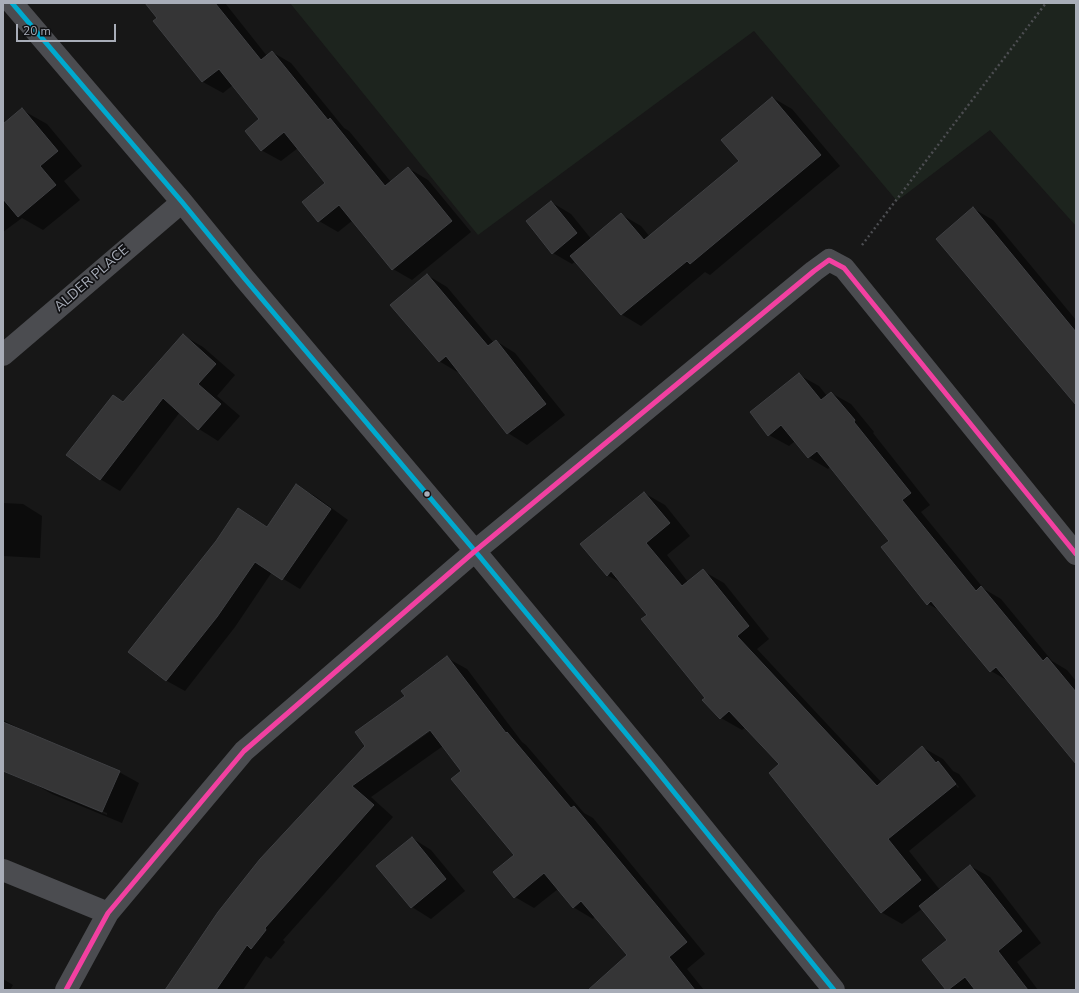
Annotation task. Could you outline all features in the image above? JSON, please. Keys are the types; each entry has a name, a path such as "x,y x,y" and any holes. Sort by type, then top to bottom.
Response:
{"street":[{"path":"12,3 182,202 245,279 475,551 652,765 834,990"},
{"name":"ALDER PLACE","path":"3,355 182,202"},
{"path":"66,990 108,913 244,751 475,551 829,260 844,268 1076,554"},
{"path":"3,870 108,913"}],"path":[{"path":"844,268 1046,3"}],"shaded area":[{"path":"290,3 1076,3 1076,226 990,130 897,201 754,31 478,235"}],"building":[{"path":"145,3 215,3 261,60 272,51 328,120 330,118 385,186 408,167 452,221 392,270 339,205 318,222 302,202 325,183 284,132 261,151 245,131 259,119 219,69 202,82 153,21 157,18"},
{"path":"772,97 821,155 690,264 687,261 621,315 570,256 621,213 644,240 739,161 721,140"},
{"path":"22,108 58,151 40,166 56,185 18,217 3,199 3,124"},
{"path":"551,201 577,233 552,254 526,221"},
{"path":"973,207 1076,332 1076,405 936,239"},
{"path":"427,274 488,346 496,340 546,404 507,434 446,356 439,362 390,305"},
{"path":"183,334 216,364 198,384 221,404 198,430 163,398 100,480 66,455 113,395 123,402"},
{"path":"799,373 821,400 831,392 855,420 854,422 911,493 902,500 976,591 981,586 1043,661 1047,657 1076,692 1076,764 996,667 990,672 931,601 927,605 881,547 889,541 817,451 808,458 781,425 768,436 750,412"},
{"path":"296,484 331,509 282,580 255,562 217,617 166,681 128,652 216,541 238,508 267,527"},
{"path":"644,492 670,523 646,543 682,586 703,569 749,626 737,636 877,786 922,746 936,763 938,761 956,784 888,839 921,880 881,913 769,773 779,764 729,711 720,719 702,700 705,698 641,619 647,615 611,571 607,576 580,544"},
{"path":"447,656 506,733 507,732 571,808 574,806 687,942 669,957 695,990 588,990 627,955 581,901 573,908 544,873 514,898 493,872 514,855 451,779 461,771 430,730 352,786 374,805 265,928 266,930 251,949 247,945 216,990 165,990 218,912 260,859 365,746 355,732 405,696 401,691"},
{"path":"3,722 120,771 102,812 3,771"},
{"path":"412,837 446,879 411,908 376,866"},
{"path":"970,865 1022,931 998,951 1028,990 975,990 965,977 946,990 922,960 947,940 919,906"}],"transit line":[{"path":"12,3 182,202 245,279 475,551 652,765 834,990"},
{"path":"66,990 108,913 244,751 475,551 829,260 844,268 1076,554"}]}
